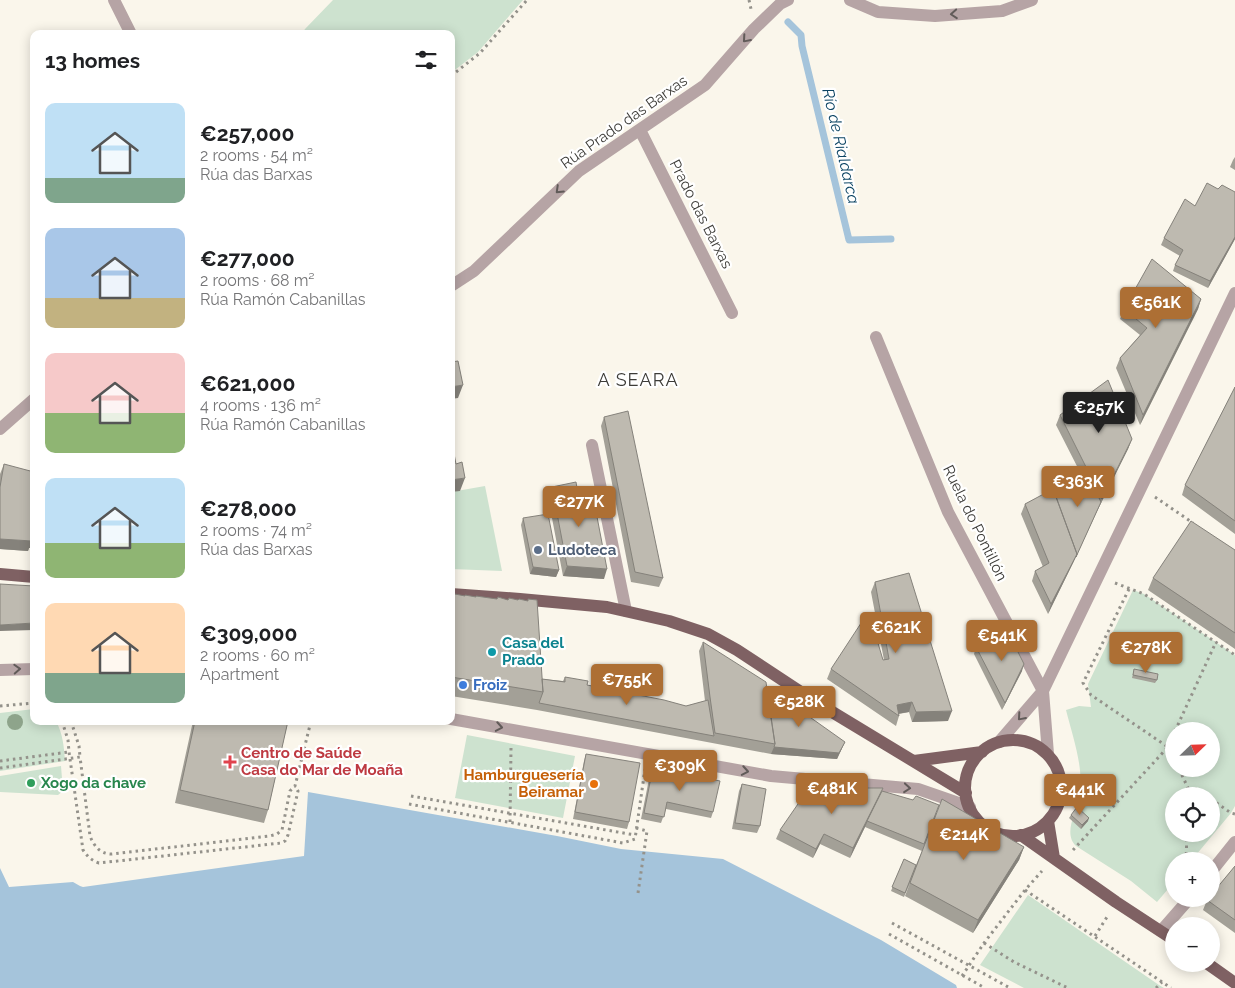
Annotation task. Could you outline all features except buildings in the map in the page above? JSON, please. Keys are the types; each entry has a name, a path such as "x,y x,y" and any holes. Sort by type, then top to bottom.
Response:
{"main road":[{"path":"0,574 30,577"},
{"path":"455,594 607,607 669,621 708,634 737,650 819,704 966,793"},
{"path":"1012,740 1025,742 1037,747 1048,754 1060,776 1060,800 1055,811 1048,821 1031,833 1008,836 996,832 976,818 970,807 966,793 969,770 982,752 999,742 1012,740"},
{"path":"914,761 982,752"},
{"path":"1048,821 1054,858"},
{"path":"1021,835 1116,902 1165,934"},
{"path":"1219,972 1235,983"}],"street":[{"path":"114,0 129,30"},
{"name":"Rúa Prado das Barxas","path":"455,283 474,271 579,171 705,85 754,29 780,4 788,0"},
{"path":"850,0 878,12 935,16 1002,11 1032,0"},
{"name":"Prado das Barxas","path":"640,130 732,313"},
{"path":"999,742 1043,691 1235,292"},
{"name":"Ruela do Pontillón","path":"876,337 948,512 1043,691"},
{"path":"0,429 30,403"},
{"path":"592,445 626,611"},
{"path":"0,670 30,668"},
{"path":"1043,691 1048,754"},
{"path":"455,720 771,776 918,789 970,807"},
{"path":"1220,861 1235,842"},
{"path":"1161,931 1182,907"}],"path":[{"path":"455,73 480,53 527,0"},
{"path":"1141,488 1196,525"},
{"path":"1098,577 1144,594 1235,655"},
{"path":"1129,589 1083,683 1092,695 1165,745"},
{"path":"1179,722 1216,642"},
{"path":"0,706 30,703"},
{"path":"63,725 68,740 84,850 92,861 99,863 281,843 285,841 288,835 298,791 295,786"},
{"path":"72,725 79,746 90,836 94,845 104,854 277,834 282,830 290,791 295,786 310,725"},
{"path":"510,822 511,729"},
{"path":"1073,851 1165,750"},
{"path":"0,762 69,752"},
{"path":"409,804 623,843 635,839 647,754"},
{"path":"0,768 80,757"},
{"path":"411,796 635,834"},
{"path":"1220,805 1235,814"},
{"path":"636,828 647,831 638,893"},
{"path":"962,976 984,943 1054,858"},
{"path":"1026,890 1171,988"},
{"path":"892,923 1010,988"},
{"path":"889,934 985,988"},
{"path":"984,943 1014,962 1068,988"},
{"path":"1156,988 1162,982"}],"green space":[{"path":"333,0 523,0 478,52 455,70 455,30 305,29"},
{"path":"485,486 502,571 455,569 455,491"},
{"path":"1133,590 1144,594 1235,655 1235,806 1220,826 1220,787 1165,787 1165,842 1207,842 1198,852 1165,852 1165,893 1157,902 1131,881 1076,846 1072,841 1070,829 1079,798 1080,776 1077,754 1066,710 1079,706 1091,707 1088,684"},
{"path":"30,709 30,725 58,725 62,736 65,761 0,771 0,713"},
{"path":"467,735 575,756 563,818 455,798"},
{"name":"Xogo da chave","path":"61,766 63,791 58,795 0,792 0,776"},
{"path":"1028,895 1164,988 1024,988 980,965"}],"water":[{"path":"308,792 621,849 723,859 881,940 956,985 957,988 0,988 0,868 9,887 73,882 83,887 304,856"}],"waterway":[{"name":"Río de Rialdarca","path":"788,22 801,35 802,46 849,240 891,239"}],"place":[{"name":"Ludoteca","path":"538,550"},
{"name":"Casa del Prado","path":"492,652"},
{"name":"Froiz","path":"463,685"},
{"name":"Centro de Saúde Casa do Mar de Moaña","path":"230,762"},
{"name":"Xogo da chave","path":"31,783"},
{"name":"Hamburguesería Beiramar","path":"594,784"}],"district":[{"name":"A SEARA","path":"638,379"}]}
